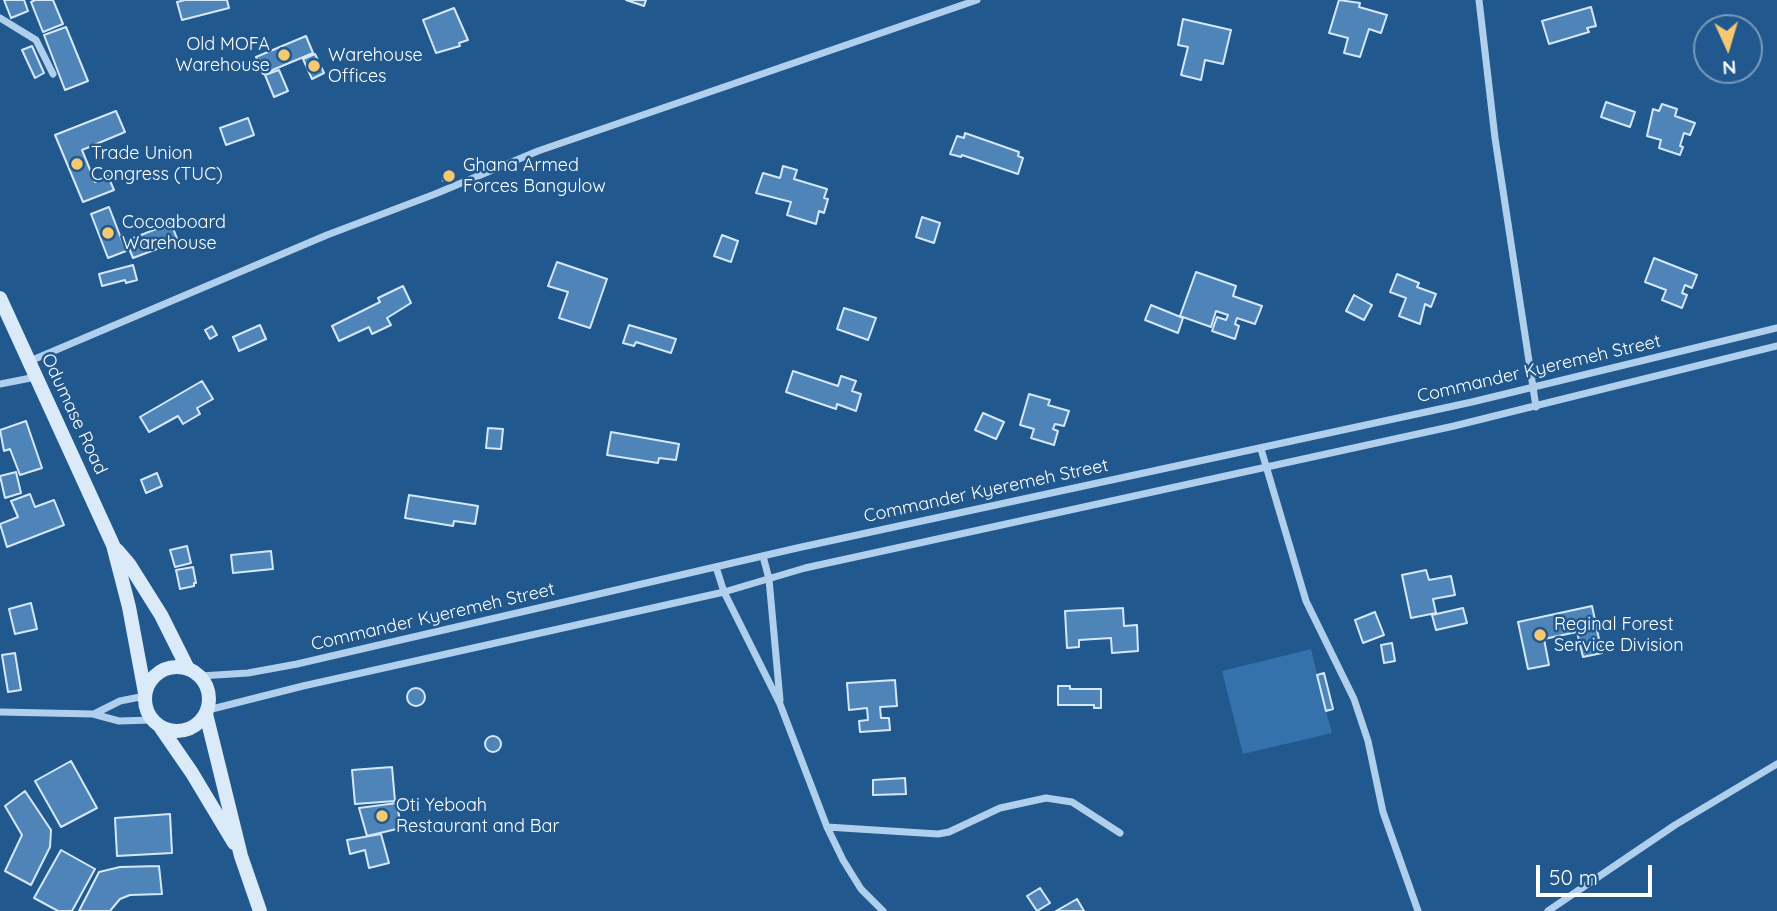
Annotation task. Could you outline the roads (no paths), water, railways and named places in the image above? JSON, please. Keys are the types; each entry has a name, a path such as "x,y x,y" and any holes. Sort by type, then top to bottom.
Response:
{"main road":[{"name":"Odumase Road","path":"0,298 113,545 129,607 145,694"},
{"name":"Odumase Road","path":"113,545 130,564 194,672"},
{"path":"242,856 192,773 146,709 145,694 149,683 156,674 166,669 177,667 194,672 209,692 207,712 242,856 260,911"},
{"path":"157,724 174,732 187,730 198,724 207,712"}],"street":[{"path":"28,362 327,235 538,151 977,0"},
{"path":"1479,0 1495,138 1536,407"},
{"path":"0,18 36,40 53,75"},
{"name":"Commander Kyeremeh Street","path":"194,672 248,673 297,664 763,556 1261,449 1777,328"},
{"name":"Commander Kyeremeh Street","path":"207,712 328,681 724,592 805,568 1536,407 1777,345"},
{"path":"0,384 36,377"},
{"path":"1261,449 1306,601 1354,699 1368,741 1383,812 1418,911"},
{"path":"763,556 769,579 780,704"},
{"path":"716,567 724,592 780,704 827,827 843,860 861,889 883,911"},
{"path":"93,714 120,701 145,694"},
{"path":"0,712 93,714 119,721 157,724"},
{"path":"1548,911 1675,825 1777,764"},
{"path":"827,827 938,834 949,832 1000,808 1046,798 1072,802 1120,833"}],"place":[{"name":"Old MOFA Warehouse","path":"284,55"},
{"name":"Warehouse Offices","path":"314,66"},
{"name":"Trade Union Congress (TUC)","path":"77,164"},
{"name":"Ghana Armed Forces Bangulow","path":"449,176"},
{"name":"Cocoaboard Warehouse","path":"108,233"},
{"name":"Reginal Forest Service Division","path":"1540,635"},
{"name":"Oti Yeboah Restaurant and Bar","path":"382,816"}]}
